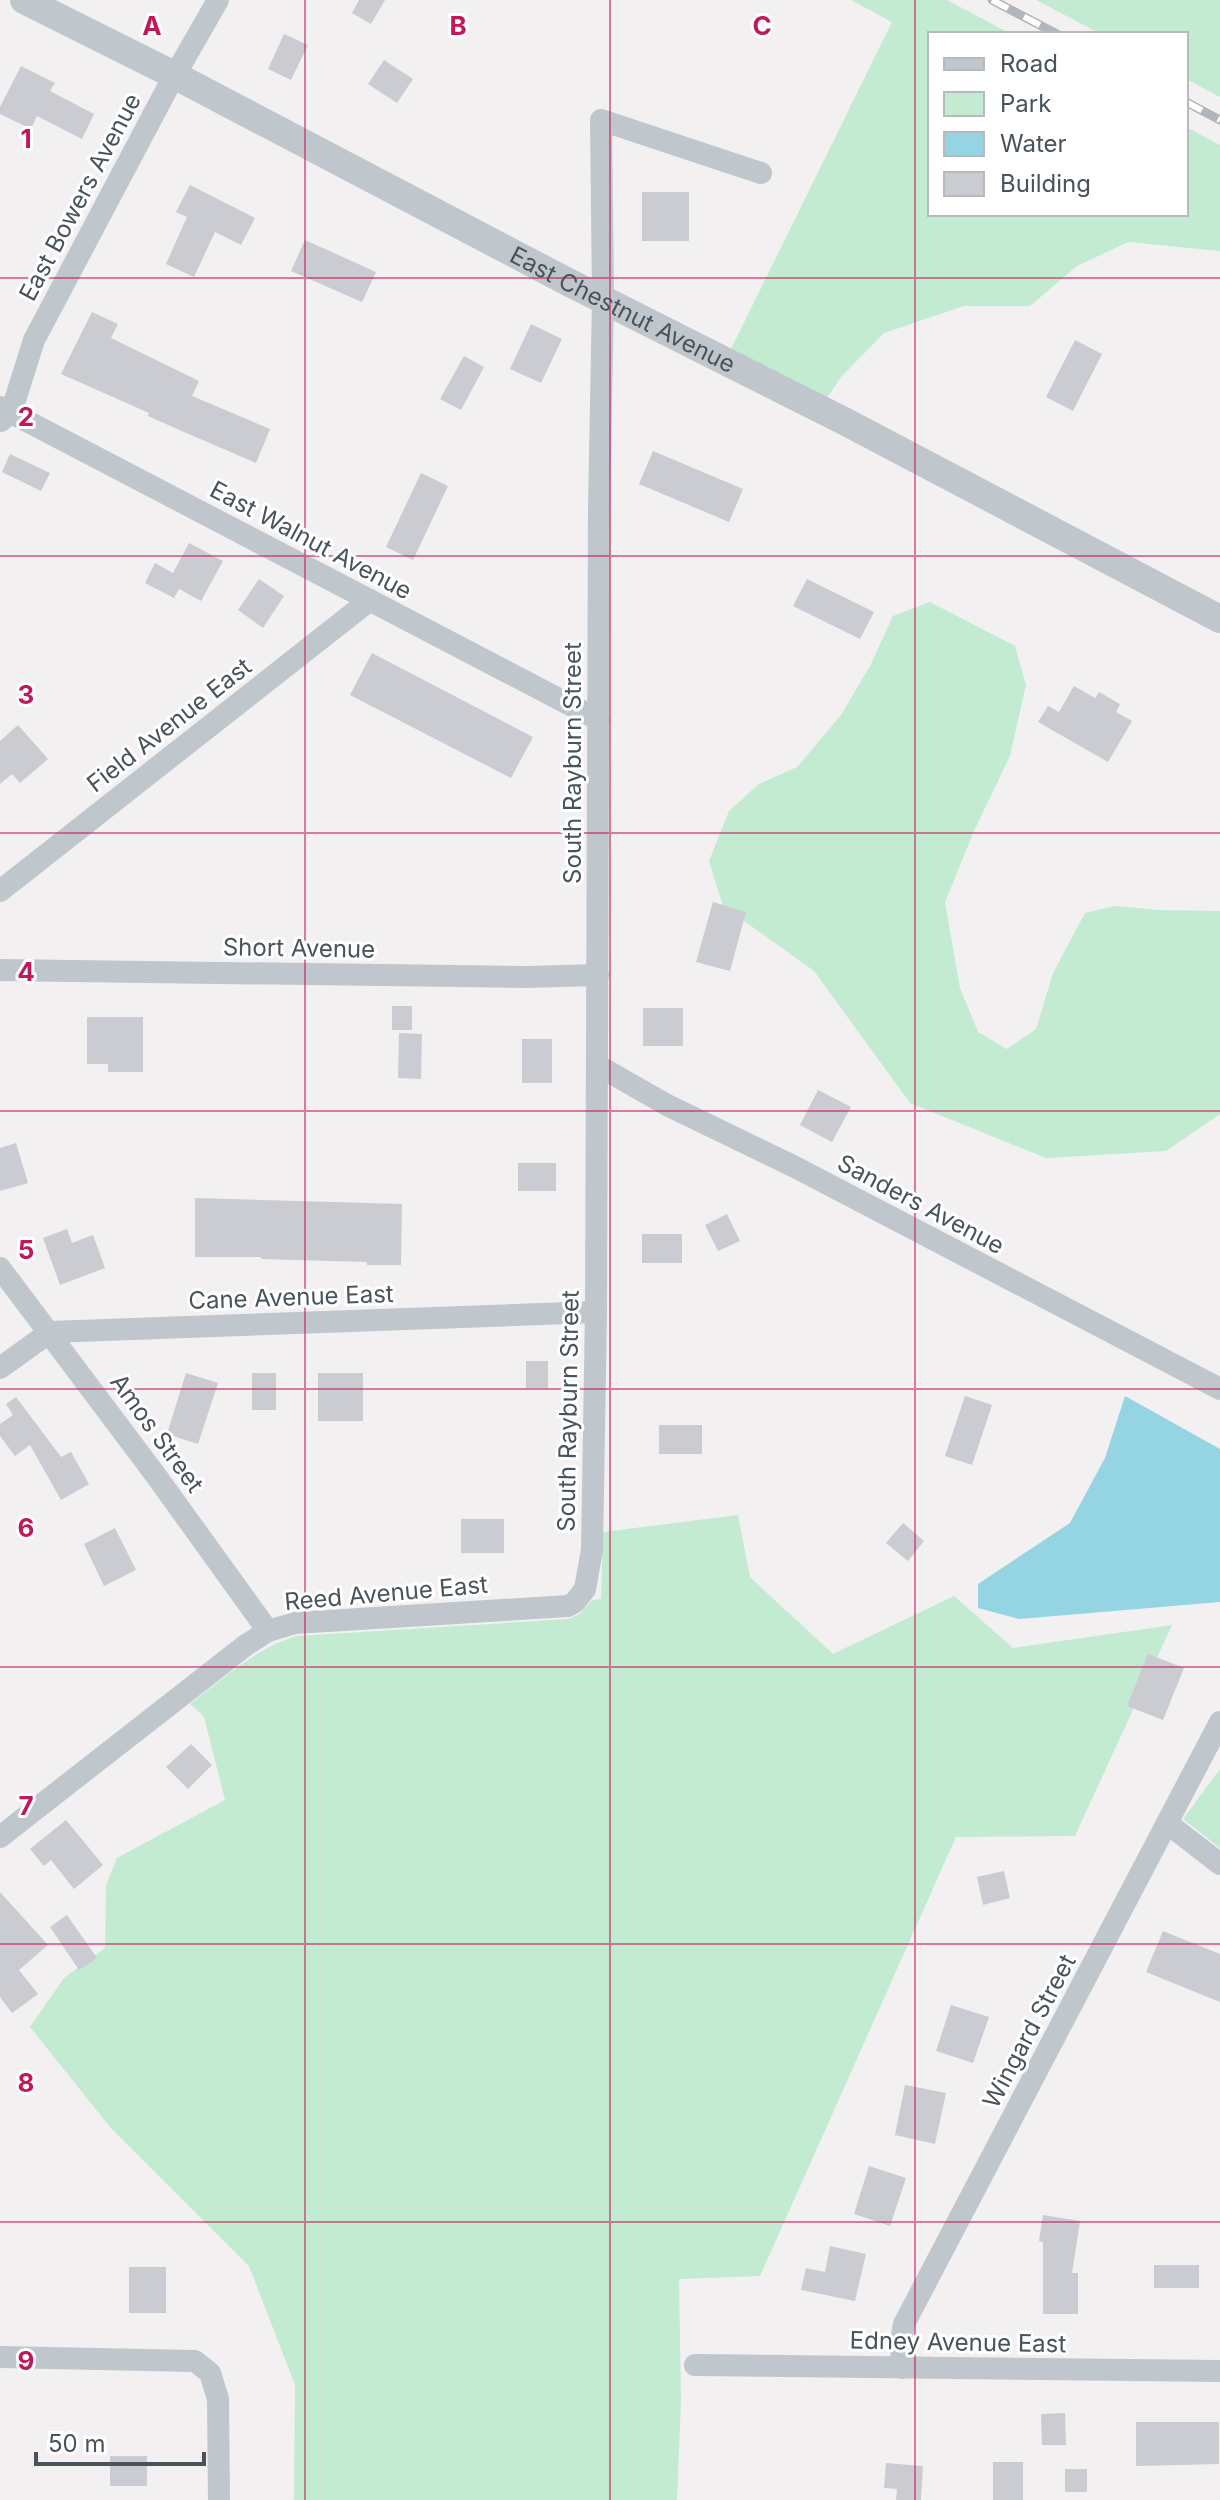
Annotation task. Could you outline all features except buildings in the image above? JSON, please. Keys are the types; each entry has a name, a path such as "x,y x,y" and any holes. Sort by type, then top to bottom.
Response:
{"street":[{"name":"East Chestnut Avenue","path":"24,0 844,421 1220,619"},
{"name":"East Bowers Avenue","path":"4,414 34,340 174,75 218,0"},
{"name":"South Rayburn Street","path":"588,1576 592,1550 596,1312 603,298 601,120 761,173"},
{"name":"East Walnut Avenue","path":"4,414 599,720"},
{"name":"Field Avenue East","path":"0,891 370,600"},
{"name":"Short Avenue","path":"0,970 527,977 598,975"},
{"name":"Sanders Avenue","path":"597,1065 667,1105 795,1167 1220,1389"},
{"name":"Amos Street","path":"0,1268 268,1631"},
{"name":"Cane Avenue East","path":"50,1332 596,1312"},
{"path":"0,1368 50,1332"},
{"name":"Reed Avenue East","path":"0,1837 268,1631 295,1623 568,1606 585,1589 588,1576"},
{"name":"Wingard Street","path":"902,2368 904,2324 1220,1722"},
{"path":"1167,1823 1220,1864"},
{"path":"0,2357 195,2361 212,2378 218,2399 219,2500"},
{"name":"Edney Avenue East","path":"695,2365 1220,2371"}],"green space":[{"path":"851,0 947,0 1007,32 928,32 928,216 1188,216 1188,128 1220,145 1220,251 1128,242 1077,266 1030,306 964,306 884,333 841,377 827,398 731,349 892,22"},
{"path":"1036,0 1220,0 1220,97 1188,80 1188,32 1097,32"},
{"path":"930,602 1015,646 1026,685 1010,756 945,902 960,988 978,1032 1007,1049 1036,1029 1053,973 1085,913 1115,906 1220,911 1220,1114 1166,1151 1046,1158 910,1103 814,971 723,906 709,861 729,811 759,784 797,767 841,715 870,666 893,616"},
{"path":"738,1515 750,1577 833,1654 954,1596 1013,1648 1172,1625 1075,1836 956,1837 760,2276 679,2279 681,2400 677,2500 294,2500 295,2385 249,2266 110,2127 30,2027 64,1978 105,1948 106,1885 117,1858 225,1800 204,1717 190,1704 241,1664 297,1636 568,1619 580,1614 592,1600 601,1599 603,1532"},
{"path":"1220,1769 1220,1848 1183,1819"}],"water":[{"path":"1125,1396 1220,1449 1220,1602 1019,1619 978,1608 978,1584 1070,1523 1105,1458"}],"railway":[{"path":"992,0 1053,32"},
{"path":"1188,103 1220,120"}]}
